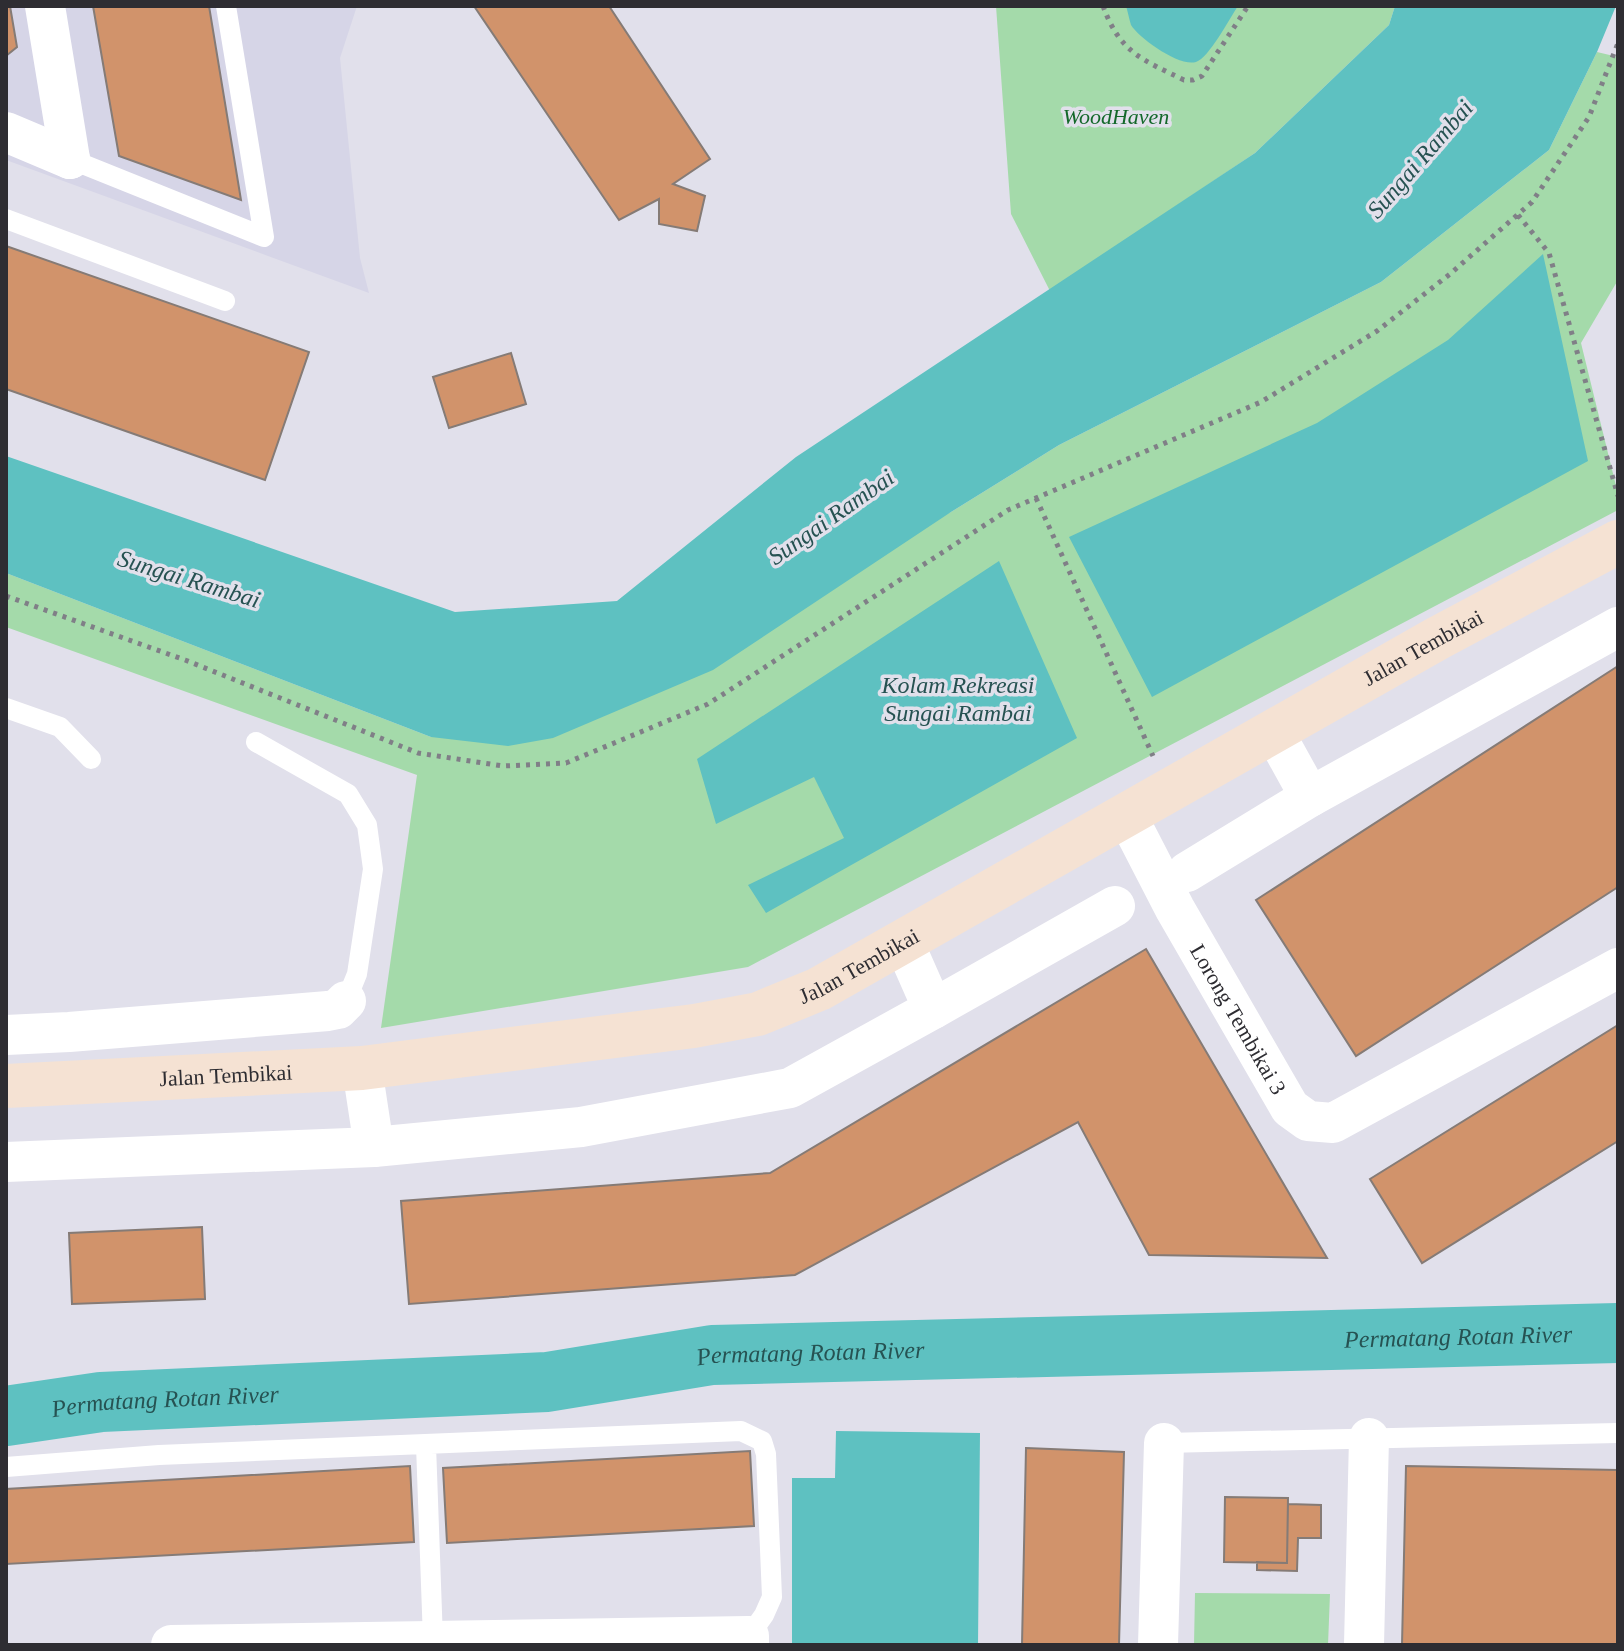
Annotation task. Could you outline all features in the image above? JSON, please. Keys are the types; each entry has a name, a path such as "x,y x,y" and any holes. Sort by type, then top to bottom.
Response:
{"street":[{"path":"45,6 70,159"},
{"path":"6,132 70,159"},
{"name":"Jalan Tembikai","path":"6,1086 362,1068 694,1026 758,1014 819,989 1438,638 1618,542"},
{"path":"1187,872 1310,797 1618,627"},
{"path":"1274,732 1310,797"},
{"name":"Lorong Tembikai 3","path":"1126,814 1181,919 1290,1108 1308,1121 1333,1123 1618,968"},
{"path":"6,1162 374,1147 581,1127 790,1088 1115,906"},
{"path":"903,941 933,1009"},
{"path":"6,1035 328,1011 338,1009 346,1001"},
{"path":"267,1015 269,1072"},
{"path":"68,1082 69,1032"},
{"path":"362,1068 374,1147"},
{"path":"1364,1645 1369,1438"},
{"path":"1158,1645 1164,1443"},
{"path":"171,1645 433,1640 749,1641"}],"lane":[{"path":"70,159 264,237 226,6"},
{"path":"6,219 225,301"},
{"path":"6,708 60,727 91,759"},
{"path":"256,742 348,794 367,825 373,869 357,974 346,1001"},
{"path":"6,1467 159,1455 741,1431 762,1441 766,1454 772,1597 749,1641"},
{"path":"1164,1443 1618,1433"},
{"path":"426,1445 433,1640"}],"path":[{"path":"1103,6 1108,20 1135,56 1184,80 1202,76 1248,6"},
{"path":"6,596 185,660 418,753 503,766 566,763 708,704 1008,510 1261,402 1377,331 1450,274 1532,202 1589,117 1618,43"},
{"path":"1518,215 1549,253 1618,496"},
{"path":"1036,498 1169,790"}],"shaded area":[{"path":"6,6 357,6 340,58 360,258 369,293 6,160"}],"green space":[{"name":"WoodHaven","path":"996,6 1395,6 1389,25 1255,153 1050,291 1011,214"},
{"path":"1597,52 1618,57 1618,280 1581,343 1618,494 1618,510 748,967 381,1028 417,775 6,627 6,573 431,737 951,512 1059,445 1381,282 1549,150"},
{"path":"1195,1593 1330,1594 1328,1645 1194,1645"}],"water":[{"path":"1126,6 1238,6 1207,53 1196,62 1189,62 1170,56 1142,37 1131,25"},
{"name":"Sungai Rambai","path":"1395,6 1616,6 1549,150 1381,282 1059,445 951,512 713,670 553,738 508,746 431,737 6,573 6,456 455,612 617,601 796,457 1255,153 1389,25"},
{"path":"1543,254 1588,461 1152,697 1069,537 1317,423 1448,340"},
{"name":"Kolam Rekreasi Sungai Rambai","path":"999,561 1077,738 766,913 748,885 844,838 814,777 716,824 697,759"},
{"path":"836,1431 980,1433 978,1645 792,1645 792,1478 835,1478"}],"building":[{"path":"6,6 10,6 17,47 6,56"},
{"path":"93,6 209,6 241,200 119,156"},
{"path":"474,6 609,6 710,159 673,184 705,196 697,231 659,224 659,199 619,220"},
{"path":"6,246 309,352 265,480 6,389"},
{"path":"511,353 526,404 449,428 433,377"},
{"path":"1618,666 1618,887 1356,1056 1256,900"},
{"path":"1146,949 1327,1258 1149,1255 1078,1122 795,1275 409,1304 401,1201 770,1173"},
{"path":"1618,1025 1618,1141 1422,1263 1370,1179"},
{"path":"202,1227 205,1299 72,1304 69,1233"},
{"path":"1026,1448 1124,1452 1119,1645 1022,1645"},
{"path":"750,1451 754,1526 447,1543 443,1468"},
{"path":"410,1466 414,1542 6,1564 6,1489"},
{"path":"1406,1466 1618,1470 1618,1645 1402,1645"},
{"path":"1225,1497 1288,1498 1287,1563 1224,1562"},
{"path":"1288,1504 1321,1505 1321,1538 1298,1538 1297,1571 1257,1570 1257,1562 1287,1563"}],"waterway":[{"name":"Permatang Rotan River","path":"6,1416 101,1402 547,1382 712,1355 1618,1333"}]}
